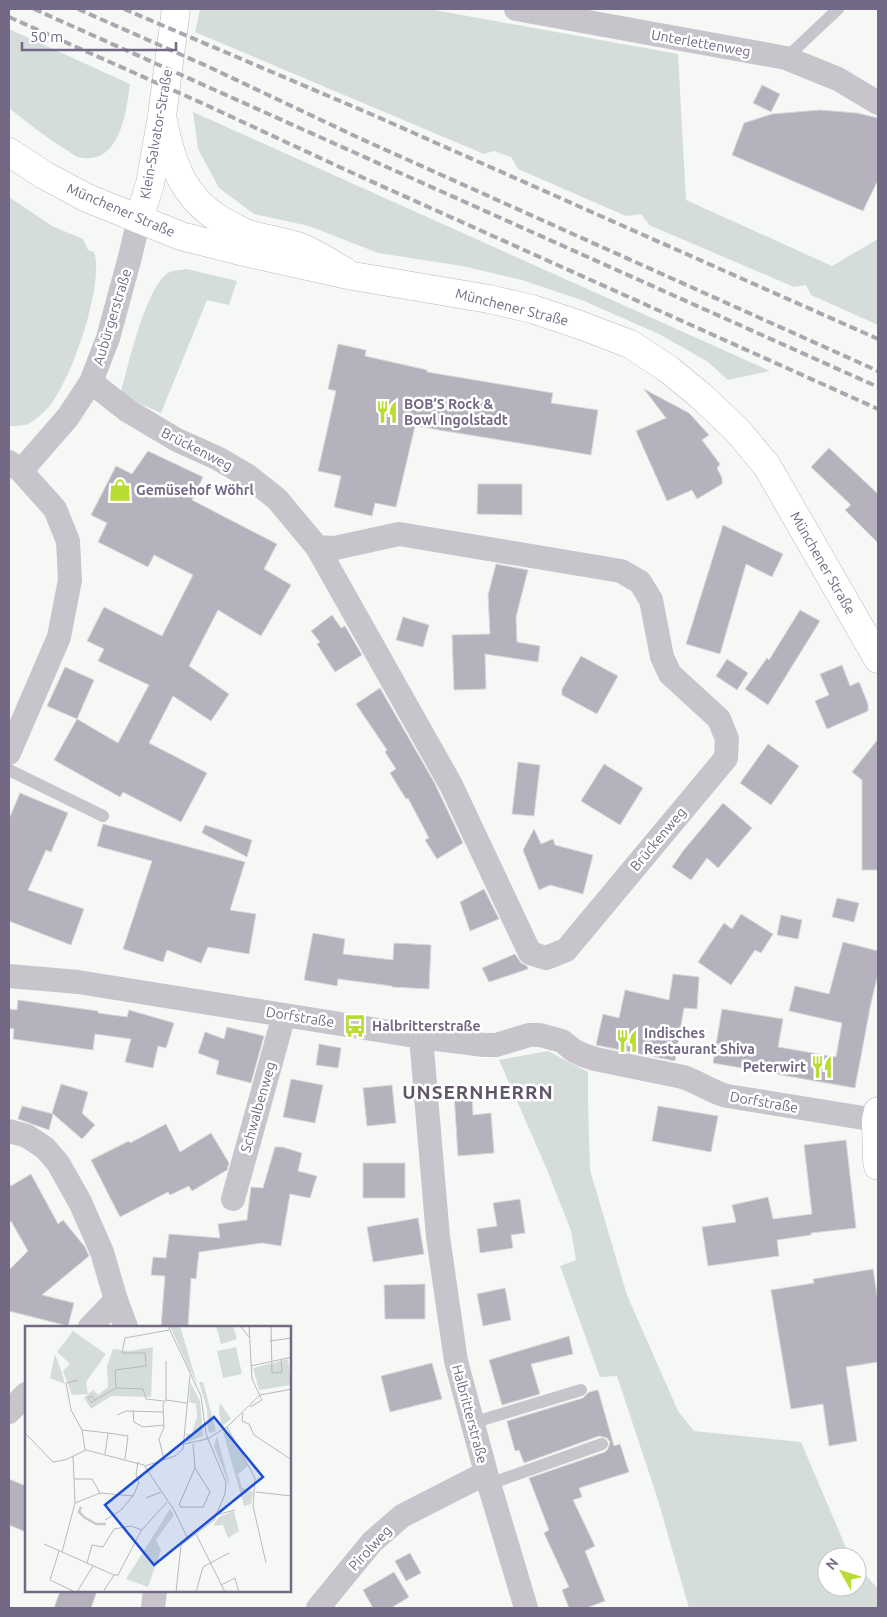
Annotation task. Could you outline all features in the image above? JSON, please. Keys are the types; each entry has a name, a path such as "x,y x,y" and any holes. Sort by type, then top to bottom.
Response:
{"main road":[{"name":"Klein-Salvator-Straße","path":"139,220 150,184 162,116 176,9"},
{"path":"162,116 171,155 177,170 191,194 205,211 220,221 246,233 302,248 353,276"},
{"name":"Münchener Straße","path":"9,152 44,175 87,198 139,220 190,238 353,276 489,299 532,309 630,344 668,369 701,396 737,430 767,466 878,659"},
{"path":"877,1115 878,1166"}],"street":[{"name":"Unterlettenweg","path":"516,9 786,58 838,80 878,103"},
{"name":"Klein-Salvator-Straße","path":"130,257 139,220"},
{"name":"Aubürgerstraße","path":"9,753 59,637 70,580 68,541 55,509 15,467 68,417 90,382 108,338 130,257"},
{"name":"Brückenweg","path":"90,382 128,411 177,440 217,458 248,476 277,499 317,547 451,786 530,953 546,958 566,950 726,758 727,739 719,719 670,674 662,657 651,600 640,582 621,571 398,534 335,548 317,547"},
{"name":"Dorfstraße","path":"9,976 78,982 484,1045 496,1045 529,1035 540,1035 562,1041 583,1055 683,1077 696,1081 718,1094 877,1115"},
{"name":"Schwalbenweg","path":"233,1199 284,1015"},
{"name":"Halbritterstraße","path":"421,1036 438,1237 456,1361 487,1478 526,1608"},
{"path":"9,1131 27,1136 46,1148 58,1163 80,1202 102,1252 126,1326"},
{"path":"91,1326 116,1300"},
{"path":"9,1412 25,1395"},
{"name":"Pirolweg","path":"318,1608 372,1542 402,1516 487,1478"},
{"path":"153,1608 155,1592"}],"lane":[{"path":"786,58 832,11"},
{"path":"9,770 103,816"},
{"path":"472,1423 581,1390"},
{"path":"487,1478 602,1444"}],"shaded area":[{"path":"200,9 429,9 678,54 686,200 832,266 878,239 878,325 811,295 806,285 794,287 649,225 641,214 626,216 518,169 511,157 494,151 484,154 195,32"},
{"path":"9,29 130,84 123,122 118,135 112,146 103,154 92,158 78,157 43,134 9,108"},
{"path":"193,112 770,371 728,380 708,362 659,334 584,301 522,280 462,266 378,253 309,226 254,214 219,188 198,149"},
{"path":"9,197 52,226 83,239 88,250 94,252 96,267 95,287 90,310 75,358 65,380 46,410 35,420 21,426 9,426"},
{"path":"187,269 237,281 229,305 207,300 161,413 120,395 138,329 152,295 160,281 168,273"},
{"path":"548,1051 588,1072 590,1170 627,1295 678,1411 694,1431 801,1442 846,1547 817,1547 817,1597 867,1597 867,1576 878,1589 878,1608 689,1608 657,1497 617,1376 600,1377 560,1266 576,1260 571,1231 548,1172 499,1060"}],"building":[{"path":"762,85 780,94 771,112 753,103"},
{"path":"820,110 857,113 878,118 878,180 863,211 732,155 744,123 772,114"},
{"path":"338,344 366,350 365,356 427,370 427,372 553,393 551,403 598,410 591,455 415,426 396,507 375,503 372,516 334,507 341,476 318,471 336,391 328,389"},
{"path":"644,389 689,413 709,435 702,440 720,464 717,468 722,478 722,484 697,499 692,490 667,501 636,431 666,418"},
{"path":"829,448 878,494 878,543 845,510 851,505 811,467"},
{"path":"148,451 203,477 192,500 277,544 264,569 291,585 261,636 218,610 189,666 229,694 211,721 173,696 149,743 207,773 181,822 123,792 120,797 54,760 77,719 118,743 149,685 98,661 104,649 87,641 104,607 162,636 193,575 154,555 148,567 98,542 107,523 91,515 116,466 132,474"},
{"path":"478,484 522,484 522,515 477,514"},
{"path":"723,525 783,554 772,577 746,564 720,654 686,644"},
{"path":"496,564 528,570 516,617 517,642 540,646 538,662 485,654 486,689 454,690 452,635 490,634 488,595"},
{"path":"800,610 820,621 768,705 745,689 767,658 769,660"},
{"path":"332,615 341,628 345,626 362,655 335,672 317,644 320,642 311,631"},
{"path":"403,617 429,625 423,647 396,640"},
{"path":"581,656 618,676 597,714 562,695 562,689"},
{"path":"727,659 748,673 737,690 716,676"},
{"path":"842,665 850,686 859,682 868,704 868,711 827,729 815,701 829,695 820,674"},
{"path":"65,667 94,680 77,719 47,706"},
{"path":"380,688 434,782 463,843 437,859 425,840 429,838 408,798 406,799 390,773 396,769 385,752 387,750 356,704"},
{"path":"878,739 878,870 862,870 862,780 852,772"},
{"path":"768,744 799,766 771,805 740,783"},
{"path":"518,762 540,765 534,816 512,814"},
{"path":"604,764 643,788 620,825 581,801"},
{"path":"20,793 68,813 51,852 46,850 28,890 84,909 71,945 9,921 9,819"},
{"path":"723,803 752,828 718,868 707,858 691,880 672,867"},
{"path":"103,824 245,862 230,910 256,914 249,954 208,947 201,963 167,950 163,962 123,949 152,861 97,846"},
{"path":"205,825 252,840 247,857 202,833"},
{"path":"534,829 541,844 553,839 555,845 593,855 583,894 550,885 539,890 523,850"},
{"path":"484,889 499,919 470,931 460,902"},
{"path":"837,898 859,903 854,922 832,917"},
{"path":"741,914 773,934 761,953 755,950 731,985 698,962 724,923 732,929"},
{"path":"781,915 802,920 798,939 777,935"},
{"path":"313,933 345,939 343,954 393,960 394,943 431,945 429,989 392,987 338,979 337,986 304,980"},
{"path":"843,942 878,951 878,974 855,1088 713,1063 722,1009 783,1019 778,1047 836,1057 842,1023 789,1011 795,986 829,994"},
{"path":"515,954 528,969 489,982 482,968"},
{"path":"673,974 699,977 697,1009 684,1008 675,1061 596,1045 603,1014 619,1018 625,990 669,1000"},
{"path":"18,1000 127,1017 129,1010 174,1023 166,1048 158,1046 153,1068 125,1062 131,1039 95,1034 93,1050 13,1039 14,1029 9,1028 9,1009 17,1010"},
{"path":"227,1027 264,1036 251,1083 216,1074 219,1061 198,1053 205,1032 224,1039"},
{"path":"319,1044 341,1048 338,1068 316,1065"},
{"path":"291,1079 323,1085 315,1123 283,1117"},
{"path":"61,1084 88,1092 82,1113 95,1125 82,1139 52,1113"},
{"path":"392,1085 396,1123 367,1126 363,1088"},
{"path":"472,1092 473,1115 491,1113 494,1153 458,1156 454,1093"},
{"path":"22,1106 53,1114 49,1130 18,1119"},
{"path":"658,1106 718,1116 711,1152 652,1141"},
{"path":"166,1124 180,1152 211,1133 229,1163 227,1170 192,1191 189,1186 170,1195 168,1192 120,1217 91,1160 129,1141 130,1143"},
{"path":"846,1140 856,1228 811,1233 811,1235 777,1240 779,1256 708,1266 702,1227 736,1222 732,1205 768,1197 773,1219 812,1214 804,1145"},
{"path":"275,1147 282,1147 302,1153 298,1171 317,1176 310,1198 290,1194 281,1246 262,1243 199,1252 196,1279 191,1278 188,1326 161,1326 165,1276 151,1275 153,1257 166,1258 169,1234 220,1238 218,1224 247,1220 251,1187 263,1188"},
{"path":"363,1163 405,1163 405,1198 363,1198"},
{"path":"31,1174 58,1224 63,1220 85,1247 89,1256 42,1295 74,1303 68,1326 9,1311 9,1270 28,1251 11,1221 9,1224 9,1183 11,1186"},
{"path":"520,1199 525,1233 511,1235 513,1248 480,1253 477,1229 497,1226 493,1203"},
{"path":"418,1218 424,1254 373,1262 367,1227"},
{"path":"873,1269 878,1301 878,1362 846,1367 857,1441 829,1446 823,1404 791,1409 771,1290 814,1283 813,1279"},
{"path":"425,1284 425,1319 385,1319 384,1285"},
{"path":"505,1288 511,1320 483,1326 477,1294"},
{"path":"569,1336 573,1354 531,1364 540,1394 502,1405 489,1360"},
{"path":"432,1363 442,1399 390,1412 381,1376"},
{"path":"598,1390 614,1446 620,1444 629,1472 579,1488 582,1497 573,1500 595,1546 585,1551 605,1601 586,1608 569,1608 562,1590 569,1587 544,1533 549,1530 529,1478 605,1452 610,1442 607,1438 599,1436 524,1463 519,1450 515,1451 507,1421 583,1398 589,1392"},
{"path":"9,1479 25,1486 25,1532 9,1525"},
{"path":"410,1553 421,1573 406,1581 395,1561"},
{"path":"394,1572 409,1597 391,1608 373,1608 363,1590"},
{"path":"60,1592 97,1592 91,1608 54,1608"}],"railway":[{"path":"34,9 878,387"},
{"path":"78,9 209,67 357,137 878,371"},
{"path":"124,9 373,115 878,339"},
{"path":"9,17 878,409"}],"place":[{"name":"BOB’S Rock & Bowl Ingolstadt","path":"387,412"},
{"name":"Gemüsehof Wöhrl","path":"120,490"},
{"name":"Halbritterstraße","path":"355,1026"},
{"name":"Indisches Restaurant Shiva","path":"627,1041"},
{"name":"Peterwirt","path":"822,1067"}],"district":[{"name":"UNSERNHERRN","path":"478,1092"}]}
